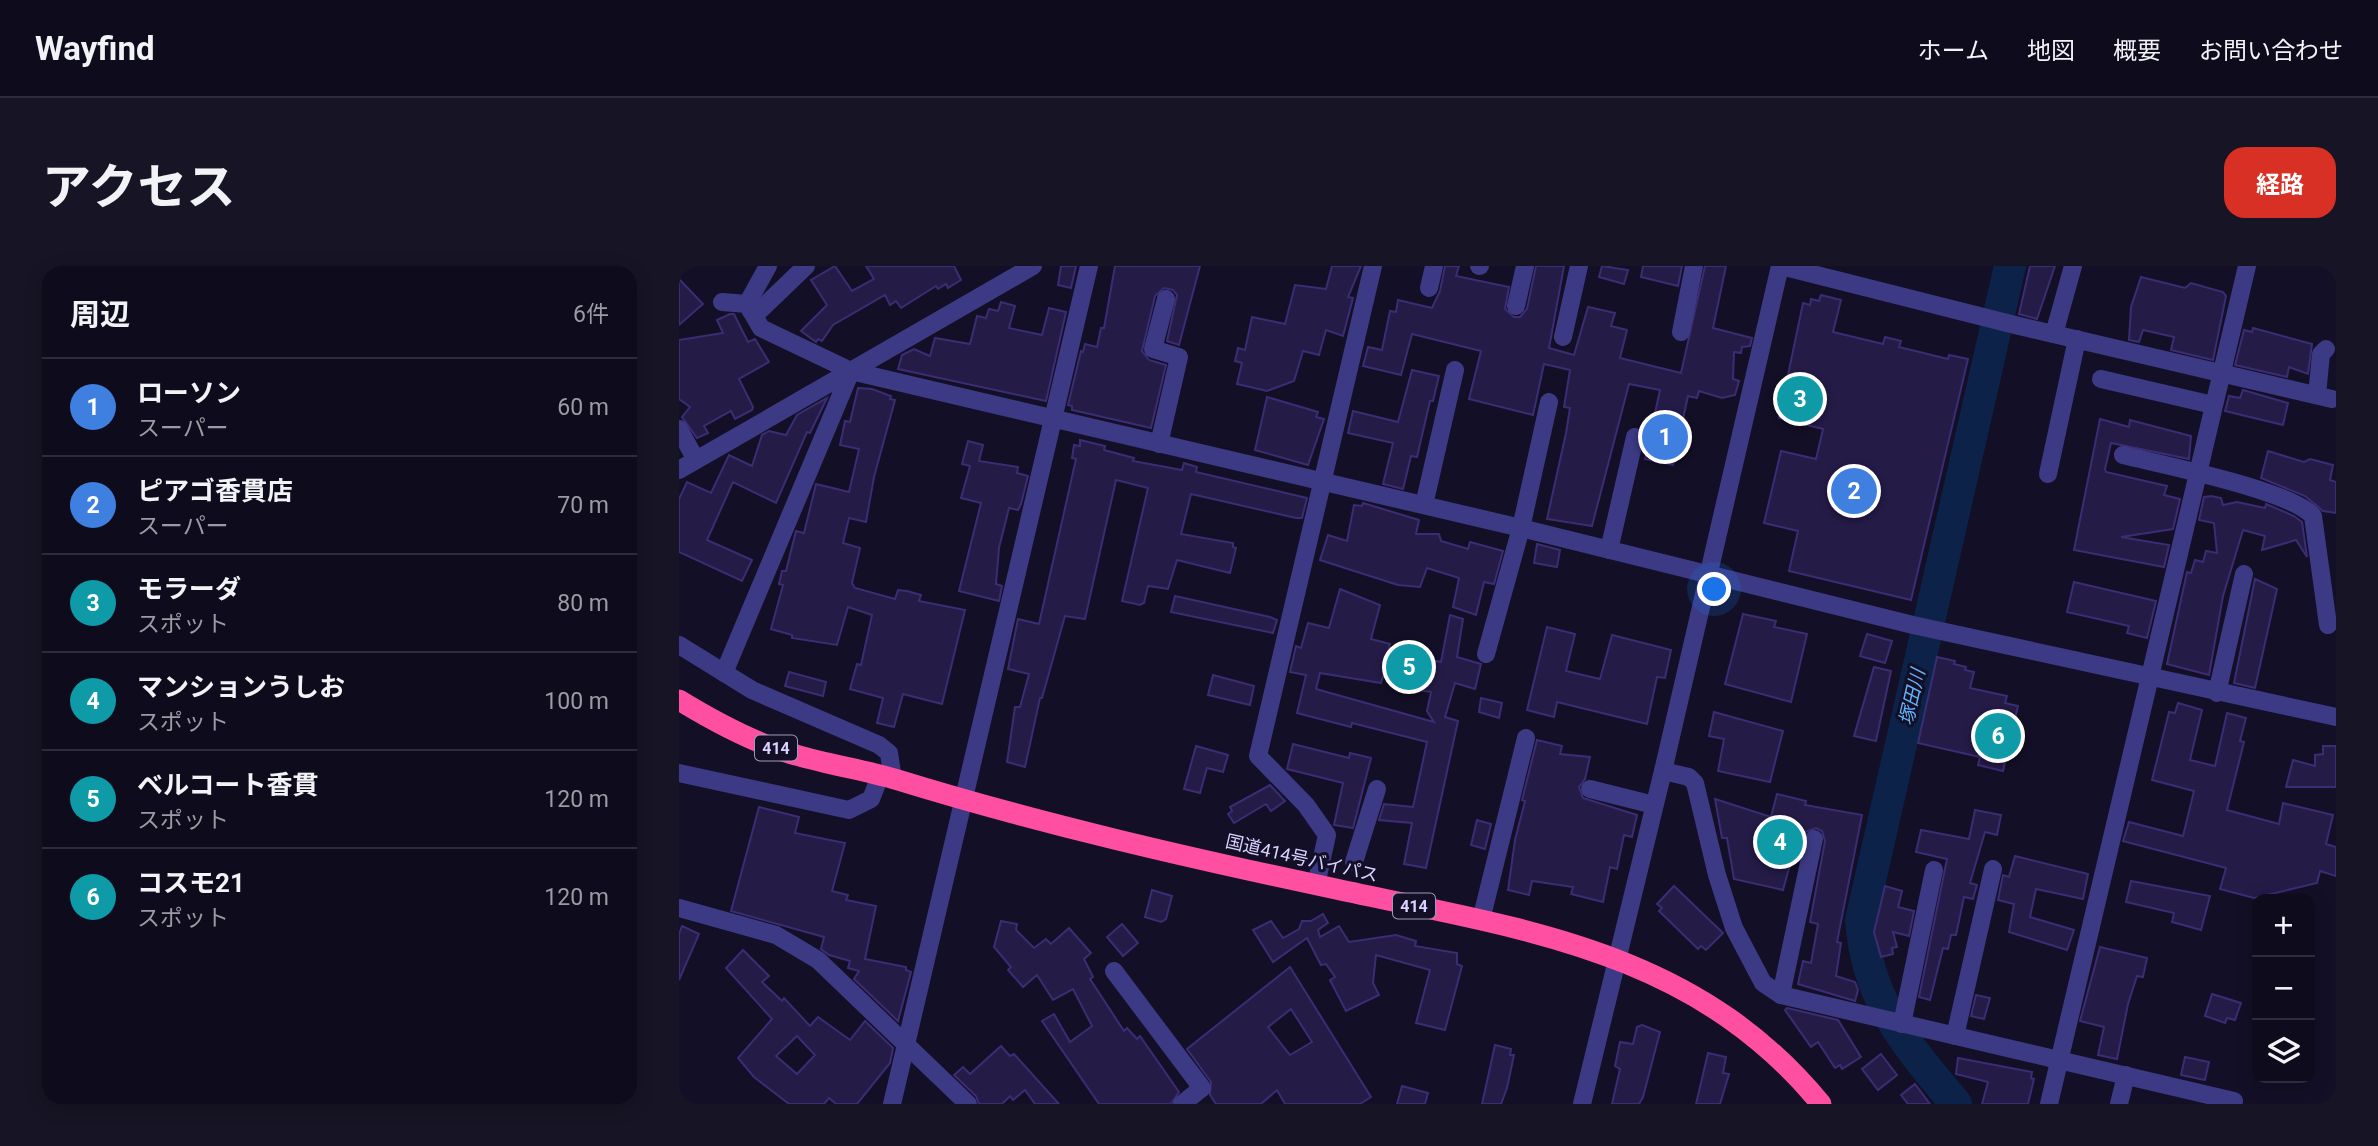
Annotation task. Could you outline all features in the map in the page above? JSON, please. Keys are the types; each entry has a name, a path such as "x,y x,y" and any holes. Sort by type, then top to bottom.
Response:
{"highway":[{"name":"国道414号バイパス","path":"679,700 717,723 792,755 887,777 962,801 1316,885 1481,920 1616,957 1671,981 1718,1009 1793,1071 1821,1104"}],"street":[{"path":"750,310 768,266"},
{"path":"750,310 806,266"},
{"path":"679,470 1033,266"},
{"path":"892,1104 962,801 1055,420 1089,266"},
{"path":"1316,885 1327,835 1305,805 1258,756 1373,266"},
{"path":"1429,288 1434,266"},
{"path":"1516,306 1525,266"},
{"path":"1563,337 1579,266"},
{"path":"1681,332 1694,266"},
{"path":"1582,1104 1663,771 1780,266 2015,325 2325,397 2321,354 2326,349"},
{"path":"2054,334 2073,266"},
{"path":"2049,1104 2247,266"},
{"path":"1159,444 1179,356 1153,349 1166,299"},
{"path":"722,302 750,310 761,328 851,371 1521,528 1913,625 2336,717"},
{"path":"2048,474 2077,339"},
{"path":"1424,505 1455,370"},
{"path":"724,673 851,371"},
{"path":"2101,379 2213,405"},
{"path":"1486,654 1521,528 1549,402"},
{"path":"679,429 696,460"},
{"path":"1609,550 1635,437"},
{"path":"2123,455 2272,493 2305,507 2313,516 2328,625"},
{"path":"2217,692 2244,574"},
{"path":"679,645 724,673 801,714 879,745 889,753 887,777 871,799 849,810 679,773"},
{"path":"1481,920 1526,738"},
{"path":"1663,771 1689,777 1695,783 1717,875 1734,928 1763,983 1781,995 2126,1075 2199,1098 2234,1101"},
{"path":"1354,862 1377,789"},
{"path":"1590,789 1654,806"},
{"path":"1781,995 1814,839"},
{"path":"1955,1036 1993,869"},
{"path":"1905,1025 1934,870"},
{"path":"679,908 784,938 818,960 968,1104"},
{"path":"1114,971 1202,1088 1182,1104"},
{"path":"2119,1104 2126,1075"}],"building":[{"path":"835,266 852,291 874,279 866,266 954,266 961,280 948,288 946,284 938,289 936,286 901,308 896,301 890,305 885,295 833,325 822,341 818,339 816,342 801,331 827,305 811,280"},
{"path":"1061,266 1076,266 1071,288 1058,285"},
{"path":"1115,266 1200,266 1179,345 1167,341 1177,295 1173,290 1164,288 1155,296 1142,351 1149,360 1166,365 1151,428 1072,410 1072,406 1068,405 1081,351 1083,352 1085,344 1097,347 1101,328 1104,328"},
{"path":"1332,266 1361,266 1348,297 1353,298 1343,336 1326,330 1319,355 1303,351 1294,381 1267,391 1237,384 1242,363 1235,361 1238,348 1245,350 1252,317 1285,324 1295,285 1326,289"},
{"path":"1445,266 1459,266 1456,276 1509,287 1505,309 1514,317 1520,317 1527,309 1536,266 1564,266 1549,348 1574,355 1588,307 1615,313 1611,326 1627,330 1620,358 1681,373 1705,266 1726,266 1713,328 1752,338 1750,346 1742,347 1741,353 1734,352 1733,379 1739,381 1735,395 1722,398 1699,391 1697,398 1688,396 1673,465 1645,459 1660,390 1629,384 1592,526 1547,519 1570,408 1564,407 1570,370 1544,364 1533,415 1469,399 1481,351 1412,334 1401,375 1363,366 1368,347 1382,350 1390,311 1396,312 1398,300 1432,308 1440,291"},
{"path":"1602,266 1628,270 1624,284 1599,277"},
{"path":"1643,266 1682,266 1678,286 1641,277"},
{"path":"2030,266 2055,266 2037,319 2019,314"},
{"path":"2141,277 2185,288 2191,283 2223,292 2226,296 2213,360 2171,350 2174,337 2143,330 2139,342 2129,340 2131,307"},
{"path":"679,279 703,304 679,325"},
{"path":"1821,295 1841,300 1833,332 1883,344 1885,337 1901,341 1899,347 1948,359 1949,355 1968,359 1911,600 1789,571 1798,531 1764,523 1781,451 1816,459 1823,429 1779,418 1803,303 1810,305 1811,299 1819,301"},
{"path":"1001,302 1015,306 1009,328 1042,335 1049,308 1066,312 1046,401 898,369 902,355 914,349 930,356 935,338 970,344 977,316 986,318 989,309 998,311"},
{"path":"734,314 748,342 755,339 769,362 739,379 752,410 735,419 731,411 704,426 708,433 697,438 682,417 690,407 679,399 679,340 723,333 717,320"},
{"path":"2253,328 2312,344 2308,374 2289,367 2287,377 2235,365 2244,330 2252,332"},
{"path":"1412,370 1439,376 1433,401 1430,401 1417,457 1411,456 1403,489 1383,484 1393,443 1348,433 1353,411 1398,422"},
{"path":"858,388 872,389 895,400 874,477 866,522 849,518 843,543 860,548 852,583 855,588 895,599 898,590 907,591 921,595 919,601 965,610 942,704 903,694 894,727 877,723 883,698 850,689 857,664 861,665 872,615 848,607 837,645 792,638 792,635 771,629 783,585 779,584 782,571 786,571 796,531 804,533 816,484 849,492 859,449 840,445 845,421 850,422"},
{"path":"2243,390 2288,403 2283,425 2225,411 2229,396 2240,398"},
{"path":"1267,397 1318,412 1316,417 1324,419 1308,465 1255,450"},
{"path":"827,398 810,433 807,432 776,503 733,482 707,540 752,560 742,581 679,552 679,499 687,482 711,493 729,455 752,466 762,435 769,431 786,435 797,415"},
{"path":"2100,419 2129,427 2130,420 2191,436 2189,459 2111,443 2105,469 2106,472 2167,486 2164,495 2180,499 2173,529 2121,537 2169,545 2164,567 2074,550"},
{"path":"1080,440 1105,446 1104,450 1134,458 1133,461 1182,470 1184,463 1197,467 1196,472 1307,498 1302,518 1296,518 1191,494 1181,534 1233,543 1236,548 1230,573 1177,560 1168,589 1148,586 1144,603 1140,605 1122,601 1148,488 1116,480 1085,619 1065,616 1040,698 1025,767 1007,762 1015,707 1020,707 1029,674 1008,669 1018,619 1039,624 1076,459 1072,458 1074,445 1080,446"},
{"path":"968,441 983,445 979,461 1018,467 1017,473 1028,476 1018,510 1009,508 999,548 996,584 1002,586 999,601 959,591 981,503 961,498 970,466 962,464"},
{"path":"2268,451 2304,462 2310,459 2333,465 2330,480 2336,482 2336,513 2323,511 2305,496 2261,478"},
{"path":"2204,497 2221,498 2223,505 2237,502 2265,508 2266,504 2294,516 2302,522 2307,557 2296,540 2262,550 2265,536 2243,530 2223,596 2209,675 2167,664 2187,572 2191,573 2195,560 2203,562 2206,551 2217,553 2214,523 2199,520"},
{"path":"1363,503 1419,520 1416,534 1439,534 1441,541 1468,549 1470,542 1503,551 1494,584 1484,582 1476,615 1453,607 1459,578 1427,568 1420,587 1398,585 1320,560 1328,535 1347,541 1354,505 1362,506"},
{"path":"1537,544 1560,550 1557,567 1534,563"},
{"path":"2255,579 2277,589 2255,688 2234,683"},
{"path":"2074,582 2156,601 2147,638 2127,633 2129,626 2067,612"},
{"path":"1340,589 1380,605 1371,639 1390,644 1388,651 1441,662 1450,615 1463,619 1457,657 1481,664 1475,689 1455,683 1445,717 1458,721 1426,868 1404,864 1412,823 1379,820 1384,804 1413,807 1427,742 1352,723 1351,727 1297,713 1306,675 1290,672 1296,646 1301,648 1308,623 1329,628","holes":["1320,673 1381,683 1384,673 1406,680 1412,689 1431,692 1427,711 1434,722 1316,689"]},
{"path":"1175,596 1277,620 1273,633 1171,612"},
{"path":"1743,614 1776,621 1774,627 1807,634 1791,702 1725,684"},
{"path":"1547,627 1575,634 1566,671 1600,679 1612,635 1671,650 1665,678 1657,677 1647,724 1557,702 1554,717 1527,710"},
{"path":"1867,634 1892,641 1885,663 1860,656"},
{"path":"1937,657 1955,661 1954,664 1974,672 1970,688 2007,696 2005,703 2018,706 2003,771 1978,765 1980,757 1918,743"},
{"path":"1874,667 1891,671 1876,741 1854,736"},
{"path":"789,672 826,682 823,696 785,686"},
{"path":"1213,675 1254,686 1250,705 1208,695"},
{"path":"1481,698 1502,703 1499,718 1479,712"},
{"path":"2178,703 2202,710 2190,760 2215,766 2227,713 2246,718 2240,741 2244,742 2227,810 2279,824 2283,803 2333,815 2326,844 2336,847 2336,876 2320,871 2317,883 2271,894 2252,894 2252,897 2220,889 2226,868 2123,841 2129,822 2183,836 2194,791 2152,780 2169,712 2175,713"},
{"path":"1714,712 1783,731 1770,782 1718,771 1724,739 1709,736"},
{"path":"1537,740 1562,746 1560,754 1590,757 1585,779 1579,787 1583,798 1637,815 1632,837 1624,835 1617,869 1610,867 1603,902 1571,894 1573,887 1532,881 1529,895 1508,890 1515,840 1525,801 1522,800"},
{"path":"1293,744 1349,758 1350,753 1371,758 1353,828 1334,825 1343,783 1287,769"},
{"path":"1196,746 1228,755 1223,772 1207,768 1200,793 1184,789"},
{"path":"2323,746 2336,746 2336,787 2286,787 2293,760 2315,766 2315,755 2323,754"},
{"path":"1270,785 1285,801 1271,811 1266,804 1234,823 1228,814 1232,811 1230,807"},
{"path":"1777,794 1806,801 1805,805 1862,815 1837,942 1841,943 1836,976 1855,982 1858,990 1855,1001 1798,984 1803,961 1811,963 1818,924 1810,922 1825,841 1822,831 1816,828 1805,832 1799,856 1793,854 1783,890 1734,879 1727,838 1722,838 1715,799 1771,817"},
{"path":"759,807 799,817 795,833 845,843 832,891 848,895 846,900 876,906 865,959 906,967 906,970 911,972 898,1021 854,979 859,971 848,968 850,961 829,955 821,949 824,937 731,911"},
{"path":"1975,810 2001,815 1997,835 1985,832 1970,883 1977,885 1973,899 1964,897 1956,935 1951,935 1948,949 1943,948 1930,1000 1919,997 1947,859 1916,852 1921,830 1969,839"},
{"path":"1477,820 1491,824 1485,849 1471,845"},
{"path":"2015,856 2088,874 2083,899 2036,889 2030,917 2074,930 2067,950 2009,932 2014,904 1998,900 2003,875 2009,877"},
{"path":"2131,881 2210,896 2201,930 2172,922 2174,913 2126,902"},
{"path":"1674,886 1723,933 1706,950 1701,946 1698,949 1659,911 1662,908 1657,904"},
{"path":"1885,886 1902,891 1898,907 1914,911 1909,936 1893,932 1897,947 1892,948 1893,954 1881,957 1874,932"},
{"path":"1152,890 1172,896 1166,919 1161,922 1145,917"},
{"path":"1323,914 1328,923 1318,930 1320,937 1339,926 1349,942 1396,935 1416,941 1415,946 1457,953 1457,964 1462,966 1445,1030 1416,1023 1430,970 1376,955 1373,983 1379,995 1346,1011 1330,980 1335,977 1326,964 1321,965 1307,938 1273,962 1253,930 1271,921 1283,938 1299,929 1302,921 1311,921"},
{"path":"1001,921 1017,924 1016,930 1034,948 1046,939 1051,944 1069,928 1091,953 1084,959 1093,977 1090,979 1124,1031 1127,1028 1137,1039 1140,1036 1179,1092 1171,1104 1099,1104 1042,1021 1054,1014 1070,1042 1092,1026 1073,989 1053,1000 1037,975 1023,987 1008,970 1011,967 994,947"},
{"path":"1122,924 1138,943 1123,956 1107,937"},
{"path":"682,926 699,934 679,980 679,934"},
{"path":"2100,947 2147,958 2143,977 2137,976 2128,1004 2117,1059 2098,1055 2104,1027 2080,1021"},
{"path":"743,950 769,976 762,982 782,1001 784,998 810,1026 818,1017 850,1040 865,1021 893,1048 890,1063 857,1104 836,1104 829,1098 824,1104 789,1104 754,1077 738,1058 772,1019 726,968","holes":["797,1036 815,1055 797,1074 776,1056"]},
{"path":"1290,967 1371,1097 1360,1104 1285,1104 1277,1090 1261,1104 1216,1104 1210,1095 1211,1082 1187,1049","holes":["1291,1009 1312,1042 1290,1055 1268,1027"]},
{"path":"2212,994 2241,1003 2235,1020 2227,1018 2225,1023 2205,1016"},
{"path":"1976,995 1990,998 1984,1019 1971,1016"},
{"path":"1787,1008 1838,1020 1861,1057 1842,1069 1840,1065 1835,1068 1818,1042 1811,1047 1785,1010"},
{"path":"1642,1025 1660,1032 1643,1097 1639,1104 1612,1104 1620,1069 1615,1066 1620,1042 1633,1044 1637,1027"},
{"path":"1495,1045 1511,1049 1510,1055 1514,1055 1507,1088 1501,1104 1482,1104"},
{"path":"1001,1046 1010,1056 1014,1054 1059,1104 1035,1104 1025,1090 1013,1100 1010,1096 1002,1104 979,1104 976,1096 954,1075 963,1067 970,1074"},
{"path":"1708,1053 1726,1057 1723,1073 1729,1074 1720,1104 1696,1104"},
{"path":"1881,1054 1897,1075 1878,1090 1862,1069"},
{"path":"2185,1057 2209,1062 2205,1080 2181,1075"},
{"path":"1958,1058 2032,1072 2031,1078 2034,1079 2028,1104 1982,1104 1988,1082 1956,1074"},
{"path":"1915,1084 1930,1104 1908,1104 1901,1095"},
{"path":"1402,1086 1428,1093 1425,1104 1397,1104"}],"waterway":[{"name":"塚田川","path":"1956,1104 1892,1020 1871,974 1861,920 2010,266"}],"place":[{"name":"モラーダ","path":"1800,399"},
{"name":"ローソン","path":"1665,437"},
{"name":"ピアゴ香貫店","path":"1854,491"},
{"name":"ベルコート香貫","path":"1409,667"},
{"name":"コスモ21","path":"1998,736"},
{"name":"マンションうしお","path":"1780,842"}]}
